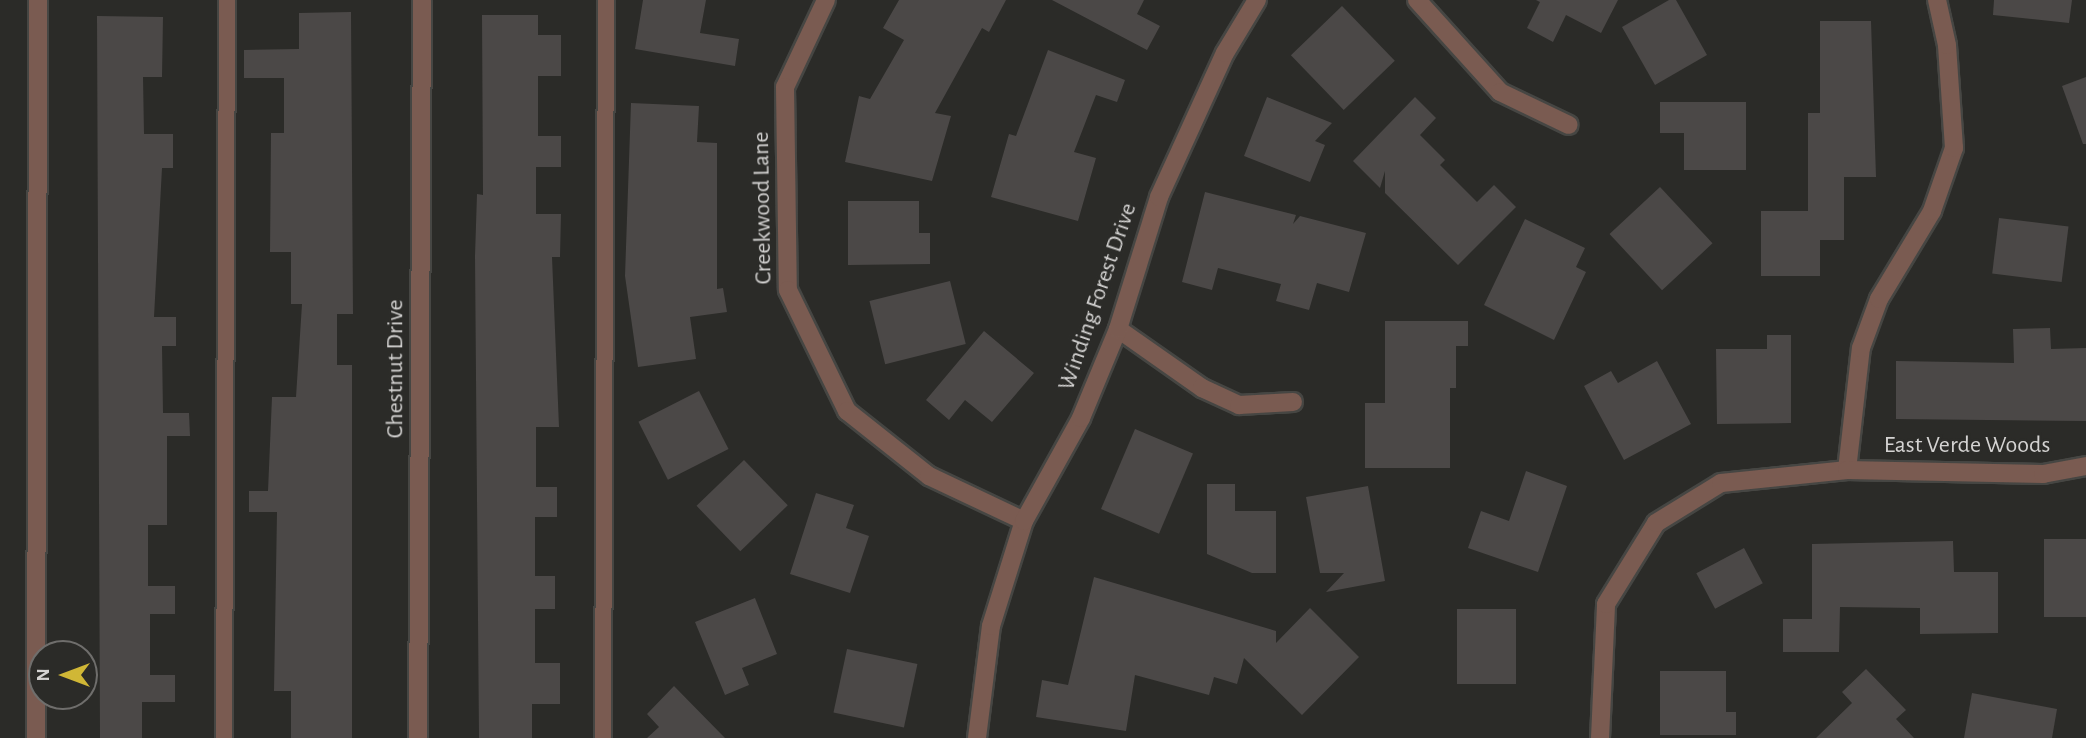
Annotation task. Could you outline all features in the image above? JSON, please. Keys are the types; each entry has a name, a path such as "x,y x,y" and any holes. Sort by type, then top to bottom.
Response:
{"street":[{"path":"36,738 38,0"},
{"name":"Chestnut Drive","path":"418,738 422,0"},
{"name":"Creekwood Lane","path":"826,0 785,87 788,290 847,411 929,475 1024,521"},
{"name":"Winding Forest Drive","path":"977,738 991,626 1024,521 1081,418 1118,329 1159,197 1225,53 1257,0"},
{"path":"1417,0 1500,92 1569,125"},
{"path":"1847,470 1861,348 1879,299 1932,211 1954,148 1947,45 1937,0"},
{"path":"1118,329 1202,388 1239,405 1293,402"},
{"name":"East Verde Woods","path":"1600,738 1606,604 1656,523 1735,477 1847,470 2043,474 2086,466"}],"lane":[{"path":"224,738 227,0"},
{"path":"603,738 606,0"}],"building":[{"path":"643,0 706,0 700,33 739,39 735,66 635,49"},
{"path":"899,0 1006,0 989,32 982,28 935,113 951,116 932,181 845,162 859,96 870,99 904,40 883,28"},
{"path":"1052,0 1144,0 1137,14 1160,26 1147,50"},
{"path":"1536,0 1618,0 1601,33 1566,15 1553,42 1527,28 1540,2"},
{"path":"1669,0 1676,0 1707,55 1655,85 1622,27"},
{"path":"1994,0 2072,0 2069,23 1993,15"},
{"path":"1342,6 1395,61 1344,110 1291,55"},
{"path":"351,12 353,314 337,314 337,365 352,365 352,738 291,738 291,691 274,691 277,512 249,512 249,491 268,491 272,397 296,397 302,304 291,304 291,252 270,252 271,133 284,133 284,78 244,78 244,50 299,49 299,13"},
{"path":"482,15 538,15 538,35 561,35 561,76 538,76 538,136 561,136 561,167 536,167 536,214 561,214 560,257 552,257 559,427 536,427 536,487 557,487 557,517 535,517 535,576 555,576 555,609 535,609 535,663 560,663 560,704 532,704 532,738 479,738 475,256 477,194 483,195"},
{"path":"97,16 163,17 162,77 143,77 144,134 173,134 173,168 162,168 154,317 176,317 176,346 162,346 163,413 189,413 190,436 167,436 167,525 148,525 148,586 175,586 175,614 150,614 150,675 175,675 175,702 142,702 142,738 100,738"},
{"path":"1820,21 1871,21 1876,177 1844,177 1844,240 1820,240 1820,276 1761,276 1761,211 1808,211 1808,113 1820,113"},
{"path":"1048,50 1125,80 1117,102 1096,95 1074,152 1096,158 1078,221 991,197 1009,134 1016,136"},
{"path":"2086,77 2086,144 2083,144 2062,86"},
{"path":"1267,97 1332,123 1315,141 1325,145 1310,182 1244,156"},
{"path":"1415,97 1436,118 1420,135 1445,160 1440,165 1477,202 1494,185 1516,207 1458,265 1385,193 1385,171 1380,188 1353,161"},
{"path":"1660,102 1746,102 1746,170 1684,170 1684,133 1660,133"},
{"path":"631,103 699,106 697,142 717,143 717,289 723,288 727,312 690,317 696,359 638,367 625,276"},
{"path":"1660,187 1713,243 1662,290 1610,234"},
{"path":"1205,192 1296,215 1293,224 1300,216 1366,233 1349,292 1317,283 1309,310 1276,301 1281,284 1218,268 1212,290 1182,282"},
{"path":"848,201 919,201 919,233 930,233 930,264 848,265"},
{"path":"1999,218 2068,227 2062,282 1992,274"},
{"path":"1525,219 1585,248 1576,267 1586,272 1554,340 1484,305"},
{"path":"950,281 966,344 885,364 869,301"},
{"path":"1385,321 1468,321 1468,346 1456,346 1456,388 1450,388 1450,468 1365,468 1365,403 1385,403"},
{"path":"2050,328 2051,349 2086,348 2086,421 1896,419 1896,361 2014,363 2013,329"},
{"path":"984,331 1034,373 992,422 965,400 949,420 926,400"},
{"path":"1767,335 1791,335 1791,423 1717,424 1716,349 1767,349"},
{"path":"1657,361 1691,424 1624,460 1584,386 1611,371 1618,383"},
{"path":"699,391 729,449 668,480 638,422"},
{"path":"1135,429 1193,454 1159,534 1101,509"},
{"path":"744,460 788,505 740,551 697,506"},
{"path":"1526,471 1567,486 1538,572 1468,548 1481,511 1509,521"},
{"path":"1207,484 1235,484 1235,511 1276,511 1276,573 1252,573 1207,554"},
{"path":"1368,486 1385,581 1326,592 1344,573 1320,573 1306,497"},
{"path":"816,493 854,505 846,528 869,536 850,593 790,574"},
{"path":"2044,539 2086,539 2086,617 2044,617"},
{"path":"1953,541 1954,572 1998,572 1998,633 1920,634 1920,608 1840,607 1839,652 1783,652 1783,619 1812,619 1812,544"},
{"path":"1744,548 1763,583 1715,609 1696,573"},
{"path":"1094,577 1276,631 1276,643 1310,608 1359,657 1302,715 1244,658 1237,684 1214,677 1209,695 1135,675 1126,731 1036,717 1042,680 1068,685"},
{"path":"755,598 777,654 742,668 749,685 725,695 695,622"},
{"path":"1457,609 1516,609 1516,684 1457,684"},
{"path":"847,649 917,664 904,728 833,713"},
{"path":"1866,669 1906,710 1896,719 1914,738 1816,738 1852,703 1842,692"},
{"path":"1660,671 1726,671 1726,712 1736,712 1736,735 1660,735"},
{"path":"674,686 725,738 647,738 659,727 647,714"},
{"path":"1972,693 2057,709 2052,738 1964,738"}]}
